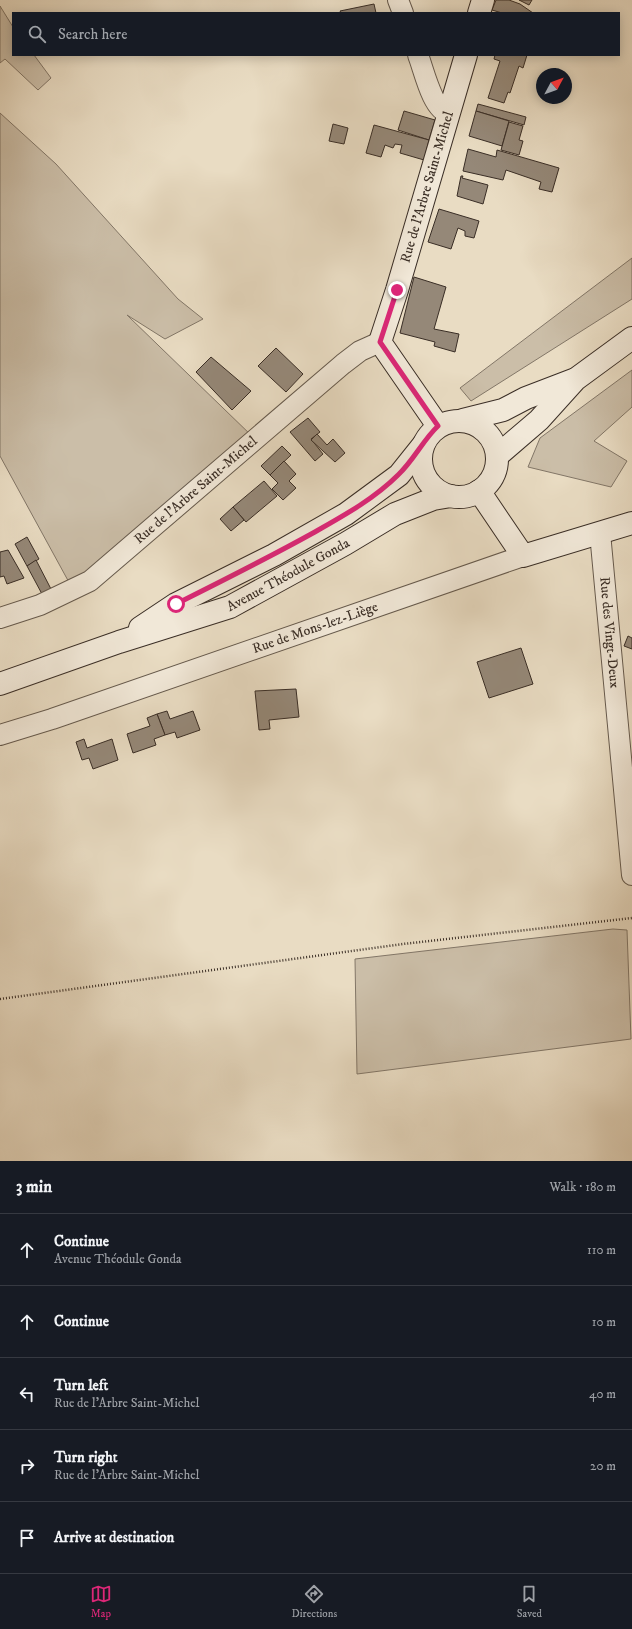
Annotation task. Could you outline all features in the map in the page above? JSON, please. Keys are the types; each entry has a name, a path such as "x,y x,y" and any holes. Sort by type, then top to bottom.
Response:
{"main road":[{"path":"479,12 483,0"},
{"name":"Rue de l'Arbre Saint-Michel","path":"380,342 397,290 466,56"},
{"path":"497,456 539,420 576,379 632,338"},
{"path":"380,342 438,426"},
{"path":"463,420 473,423 486,432 495,446 497,456 493,476 487,485 479,492 461,497 451,496 441,492 432,486 425,477 421,467 421,456 423,445 429,434 438,426 450,421 463,420 503,410 526,398 576,379"},
{"name":"Avenue Théodule Gonda","path":"119,642 176,604 274,555 346,514 398,475 423,445"},
{"path":"479,492 523,556"},
{"name":"Avenue Théodule Gonda","path":"0,684 119,642 230,607 345,544 395,514 433,499 451,496"},
{"name":"Rue de Mons-lez-Liège","path":"523,556 632,523"}],"street":[{"path":"398,0 403,12"},
{"path":"418,56 436,103 443,112 448,113"},
{"name":"Rue de l'Arbre Saint-Michel","path":"0,618 40,605 90,581 343,364 360,351 380,342"},
{"name":"Rue des Vingt-Deux","path":"600,533 632,875"},
{"name":"Rue de Mons-lez-Liège","path":"0,735 52,719 523,556"}],"path":[{"path":"0,999 395,945 632,918"}],"shaded area":[{"path":"0,6 12,25 12,56 35,56 51,78 38,90 5,59 0,63"},
{"path":"0,113 56,164 178,299 203,319 165,339 127,315 254,438 71,586 0,456"},
{"path":"632,258 632,299 471,401 460,388"},
{"path":"632,370 632,407 594,441 627,461 611,487 528,467 540,438"},
{"path":"613,929 627,930 631,1039 357,1074 355,959"}],"building":[{"path":"496,0 509,0 520,4 532,12 499,12 492,10"},
{"path":"519,0 532,0 529,5"},
{"path":"374,4 376,12 340,12"},
{"path":"495,56 527,56 523,68 519,66 510,93 508,92 504,103 488,98 500,61 494,59"},
{"path":"478,104 526,117 524,125 476,111"},
{"path":"404,111 435,120 429,140 398,130"},
{"path":"476,111 509,121 502,146 469,136"},
{"path":"509,122 523,126 519,140 523,141 519,155 501,150"},
{"path":"333,124 348,128 344,144 329,141"},
{"path":"374,125 429,140 424,160 400,153 402,145 395,144 393,148 385,145 381,157 366,153"},
{"path":"468,149 496,157 497,150 559,168 552,192 539,189 541,182 506,170 503,180 463,171"},
{"path":"461,176 463,176 462,178 488,185 483,204 457,196"},
{"path":"439,209 479,221 474,238 465,236 465,231 458,228 451,249 428,242"},
{"path":"414,277 446,287 434,329 459,334 455,352 434,346 435,342 400,333"},
{"path":"276,348 303,374 286,392 258,366"},
{"path":"211,357 251,391 232,410 196,372"},
{"path":"308,418 320,432 311,439 323,454 315,461 290,432"},
{"path":"317,434 327,445 333,439 345,453 335,462 311,440"},
{"path":"282,446 291,455 270,475 261,466"},
{"path":"284,461 296,474 289,481 296,488 283,500 272,489 278,483 270,475"},
{"path":"264,481 277,496 246,522 233,507"},
{"path":"233,507 244,520 231,531 220,519"},
{"path":"27,537 39,559 27,566 15,544"},
{"path":"8,550 24,578 7,584 4,576 0,577 0,552"},
{"path":"36,560 51,589 42,594 27,566"},
{"path":"628,636 632,638 632,649 624,646"},
{"path":"521,648 533,684 489,698 477,662"},
{"path":"296,689 299,717 269,720 270,729 259,730 255,691"},
{"path":"167,711 170,719 193,711 200,730 177,738 175,732 165,735 157,714"},
{"path":"157,714 165,735 154,739 156,745 133,753 127,734 150,726 147,718"},
{"path":"84,739 87,748 112,739 118,760 93,769 89,758 82,760 76,742"}],"route":[{"path":"176,604 274,555 346,514 375,494 398,475 416,455 429,434 438,426 380,342 397,290"}]}
